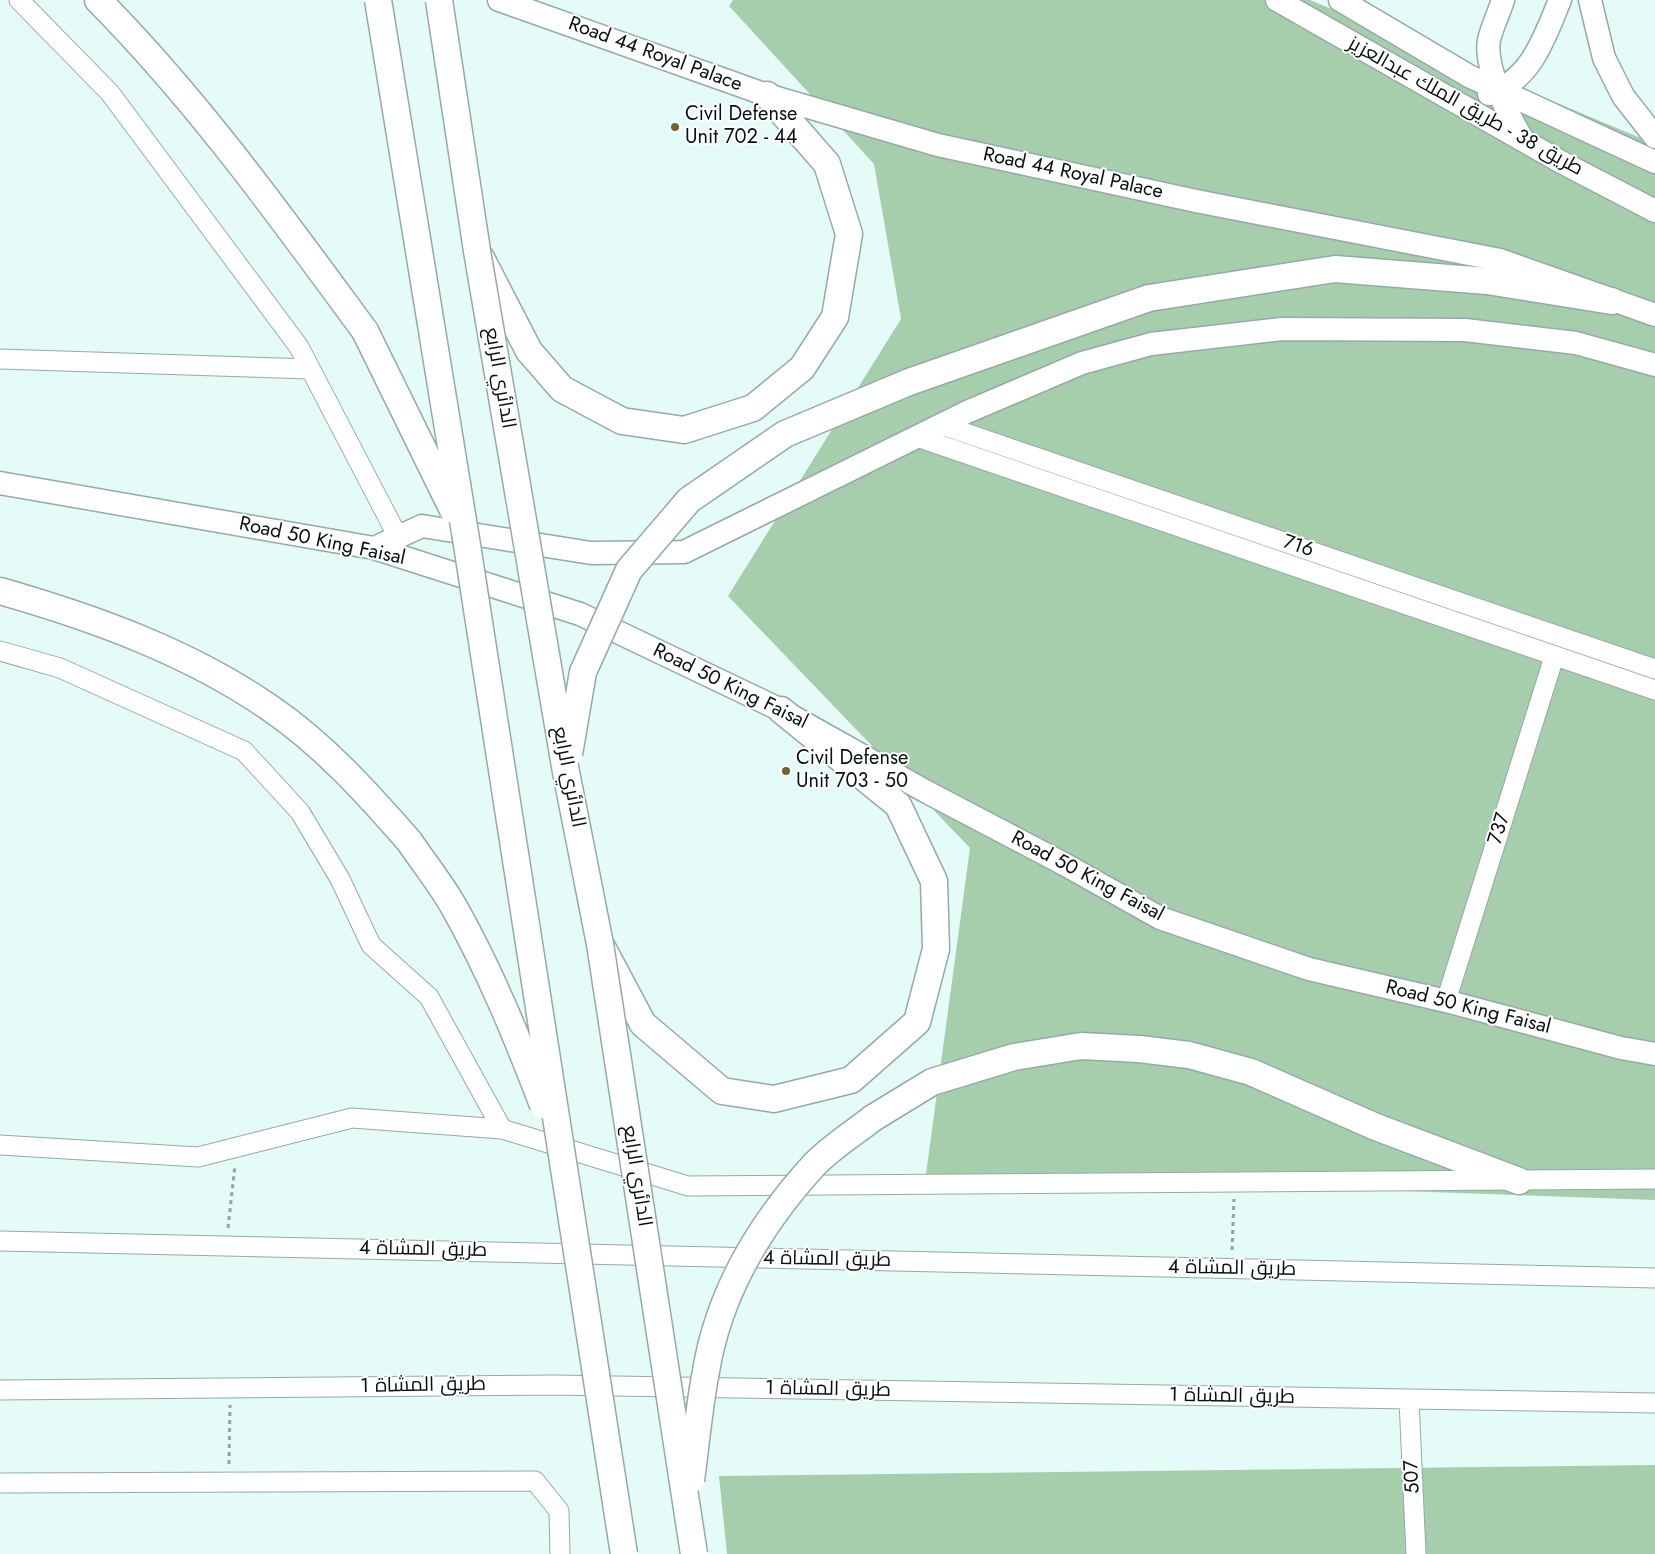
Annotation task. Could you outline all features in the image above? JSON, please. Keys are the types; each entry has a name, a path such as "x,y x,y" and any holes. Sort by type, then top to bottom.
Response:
{"highway":[{"path":"98,0 124,26 252,176 365,331 465,533"},
{"path":"378,0 465,533 624,1554"},
{"name":"الدائري الرابع","path":"438,0 477,251 566,772 600,944 694,1554"},
{"path":"477,251 529,351 562,389 622,421 684,430 753,408 802,368 835,317 849,234 827,164 767,95"},
{"path":"566,772 584,672 629,570 688,500 785,434 909,382 1149,298 1336,269 1487,281 1612,301"},
{"path":"0,591 117,629 205,668 271,708 329,755 362,788 409,841 453,906 512,1022 562,1156"},
{"path":"600,944 643,1024 722,1091 774,1099 850,1080 917,1022 936,949 934,881 898,805 780,710"},
{"path":"687,1511 706,1370 718,1324 738,1272 771,1218 815,1164 874,1118 932,1082 1014,1057 1081,1046 1139,1049 1189,1055 1251,1072 1376,1127 1519,1181"}],"main road":[{"name":"Road 44 Royal Palace","path":"499,0 767,95 938,145 1206,202 1500,260 1575,285 1612,301 1655,315"},
{"name":"طريق 38 - طريق الملك عبدالعزيز","path":"1277,0 1561,162 1655,210"},
{"name":"طريق 38 - طريق الملك عبدالعزيز","path":"1340,0 1469,76 1655,162"},
{"path":"1503,0 1489,40 1491,70 1510,118 1523,140"},
{"path":"1442,94 1466,99 1479,98 1500,90 1523,74 1537,55 1560,0"},
{"path":"1590,0 1608,65 1623,96 1655,137"},
{"path":"374,548 422,526 591,553 684,552 942,425 1082,363 1150,344 1282,329 1465,330 1576,343 1655,365"},
{"name":"Road 50 King Faisal","path":"0,483 374,548 580,614 780,710 1160,918 1308,969 1446,1001 1621,1048 1655,1054"}],"street":[{"path":"19,0 110,93 299,348 398,537"},
{"path":"0,360 310,369"},
{"name":"716","path":"942,425 1655,669"},
{"path":"917,437 1655,690"},
{"path":"0,651 60,668 244,751 300,812 340,879 371,945 429,997 502,1129"},
{"name":"737","path":"1446,1001 1554,656"},
{"path":"0,1146 198,1157 352,1118 502,1129 688,1186 1655,1180"},
{"name":"طريق المشاة 4","path":"0,1241 1655,1278"},
{"name":"طريق المشاة 1","path":"0,1390 554,1385 1655,1403"},
{"name":"507","path":"1409,1400 1416,1554"},
{"path":"0,1483 535,1481 559,1511 560,1554"}],"path":[{"path":"227,1246 237,1147"},
{"path":"1232,1268 1235,1183"},
{"path":"229,1482 230,1388"}],"green space":[{"path":"733,0 1310,0 1655,144 1655,1200 926,1174 970,848 728,596 901,319 874,164 729,6"},
{"path":"1655,1465 1655,1554 727,1554 719,1476"}],"place":[{"name":"Civil Defense Unit 702 - 44","path":"675,127"},
{"name":"Civil Defense Unit 703 - 50","path":"786,771"}]}
